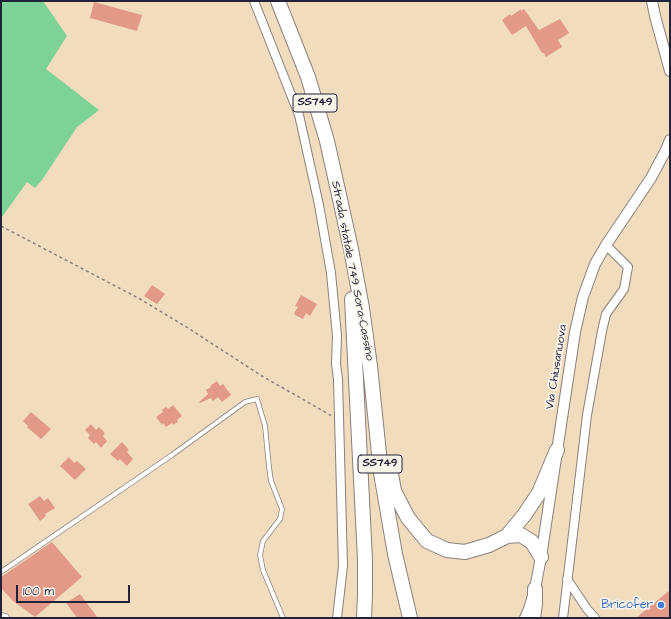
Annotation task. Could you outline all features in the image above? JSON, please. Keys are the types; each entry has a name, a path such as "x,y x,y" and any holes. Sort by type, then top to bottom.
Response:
{"highway":[{"name":"Strada statale 749 Sora-Cassino","path":"278,1 308,77 327,141 351,250 362,308 370,366 381,473 395,554 410,618"},
{"path":"342,208 340,229 352,295 354,331 364,560 364,618"},
{"path":"362,308 371,339 394,491 408,518 427,541 446,550 465,552 489,545 507,536 521,535 532,542 541,557"},
{"path":"507,536 525,514 539,493 557,450"},
{"path":"533,618 535,589"}],"street":[{"path":"254,1 299,115 319,205 331,273 337,336 336,364 338,379 343,566 337,618"},
{"path":"652,1 654,16 670,71"},
{"name":"Via Chiusanuova","path":"525,618 535,589 541,557 575,332 594,264 651,178 670,140"},
{"path":"563,618 587,415 602,331 606,314 624,289 628,267 606,245"},
{"path":"568,579 587,609 595,618"},
{"path":"1,617 5,618"}],"lane":[{"path":"1,572 172,455 245,402 257,399 265,426 271,481 282,509 280,519 263,541 260,555 263,570 284,618"}],"path":[{"path":"1,226 140,299 262,376 339,420"}],"green space":[{"path":"1,1 43,1 67,36 46,69 99,110 77,127 42,180 35,188 27,182 2,217"}],"building":[{"path":"94,2 142,15 137,31 90,18"},
{"path":"521,9 521,11 524,9 539,30 560,19 569,33 558,40 562,47 546,57 526,26 512,35 502,20"},
{"path":"152,285 165,294 157,304 144,296"},
{"path":"301,295 317,304 310,316 306,313 303,319 294,313 298,307 295,306"},
{"path":"217,381 220,386 223,384 231,395 222,402 218,397 213,401 211,398 200,403 199,402 208,394 206,390"},
{"path":"173,405 182,416 177,420 178,422 173,425 172,423 166,427 163,423 162,425 156,417 163,412 162,410 166,407 168,409"},
{"path":"31,412 51,429 41,439 27,427 28,426 23,421"},
{"path":"91,424 96,430 99,427 105,433 103,436 107,441 101,448 96,442 94,444 88,438 90,435 85,430"},
{"path":"122,442 129,450 127,452 133,459 127,466 120,459 118,461 110,454"},
{"path":"69,457 74,463 77,461 86,469 75,480 60,466"},
{"path":"40,496 44,501 48,498 55,508 45,514 46,516 40,521 28,504"},
{"path":"52,542 82,577 35,617 13,601 1,588 1,577"},
{"name":"Bricofer","path":"670,590 670,618 636,618"},
{"path":"80,594 98,618 77,618 66,603"}],"place":[{"name":"Bricofer","path":"661,605"}]}
